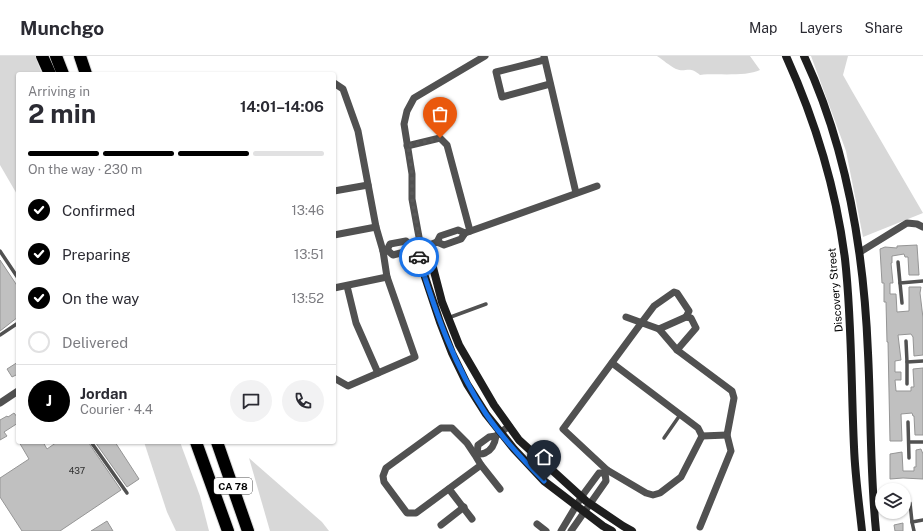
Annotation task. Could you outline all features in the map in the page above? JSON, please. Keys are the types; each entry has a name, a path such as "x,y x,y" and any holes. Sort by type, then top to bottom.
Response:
{"highway":[{"path":"42,56 49,72"},
{"path":"56,56 62,72"},
{"name":"CA 78","path":"197,444 228,531"},
{"name":"CA 78","path":"218,444 248,531"},
{"path":"223,515 223,531"}],"main road":[{"name":"Discovery Street","path":"786,56 799,85 816,135 831,187 840,231 849,296 854,448 862,531"},
{"path":"804,56 816,81 833,133 848,188 860,252 868,352 872,490 876,531"},
{"path":"421,245 430,256 442,302 459,345 494,405 509,426 525,445 590,504 632,531"},
{"path":"421,245 419,259 452,353 467,384 498,435 514,449 544,481 603,526 612,531"}],"street":[{"path":"421,245 412,199 412,174 404,124 407,111 414,98 485,56"},
{"path":"550,84 502,97 496,72 544,58 576,193"},
{"path":"336,84 343,89 358,131 376,227 385,251 387,277 415,357 348,386 336,379"},
{"path":"408,146 440,138 447,145 468,232"},
{"path":"336,191 368,184"},
{"path":"385,251 390,244 406,241 409,244 421,245 437,242 440,236 458,230 468,232 597,186"},
{"path":"860,252 907,223 917,224 923,227"},
{"path":"336,235 376,227"},
{"path":"385,251 393,255 408,251 409,244"},
{"path":"336,288 387,277"},
{"path":"347,286 356,323 378,373"},
{"path":"659,329 686,317 689,311 677,293 674,292 654,306 563,429 606,471 646,493 653,495 660,493 681,477 702,436"},
{"path":"626,317 659,329 677,350 732,392 734,398 727,435 731,451 699,530"},
{"path":"677,350 696,328 691,318 686,317"},
{"path":"612,363 698,428 702,436"},
{"path":"0,403 16,392"},
{"path":"476,454 485,453 495,444 498,435 509,426"},
{"path":"481,465 416,513 412,514 407,513 387,487 383,476 386,468 441,428 446,427 452,428 467,443 476,454 481,465 500,489"},
{"path":"702,436 727,435"},
{"path":"561,531 582,496 599,473 606,471"},
{"path":"571,531 606,481 606,471"},
{"path":"450,488 472,519"},
{"path":"441,525 464,508"},
{"path":"537,524 546,531"}],"lane":[{"path":"0,251 16,275"},
{"path":"898,262 902,303"},
{"path":"900,283 923,281"},
{"path":"448,318 486,304"},
{"path":"0,335 16,324"},
{"path":"906,341 908,384"},
{"path":"907,362 923,361"},
{"path":"664,438 680,414"},
{"path":"908,422 909,458"},
{"path":"909,442 923,442"},
{"path":"92,444 126,493"},
{"path":"911,512 914,531"},
{"path":"912,522 923,520"}],"shaded area":[{"path":"0,56 35,56 41,72 16,72 16,193 0,165"},
{"path":"657,56 750,56 760,70 739,74 700,75 693,70 676,69"},
{"path":"811,56 848,56 843,75 923,213 863,237 846,151"},
{"path":"145,444 181,444 200,496 209,531 176,531 167,512"},
{"path":"249,458 322,522 329,531 270,531"}],"building":[{"path":"917,245 919,275 909,275 908,257 905,257 904,254 892,256 891,263 893,283 890,283 890,294 896,294 897,312 909,311 909,287 921,287 923,355 914,356 913,337 911,334 898,335 901,360 895,361 895,372 901,372 901,380 895,380 896,391 911,391 911,387 914,387 913,369 923,368 923,435 915,435 914,416 912,413 901,414 902,441 890,441 886,302 884,302 884,283 882,283 880,249 885,247 897,248 897,246"},
{"path":"0,260 16,284 16,319 0,331"},
{"path":"16,363 16,375 12,377 7,369"},
{"path":"14,413 16,416 16,424 4,432 7,436 0,440 0,420 7,416 8,417"},
{"path":"20,444 44,444 47,449 54,444 89,444 121,490 60,531 22,531 0,497 0,478 29,459"},
{"path":"96,444 116,444 139,479 127,487"},
{"path":"921,449 923,454 923,479 890,479 890,454 902,452 903,471 914,471 914,467 916,467 916,450"},
{"path":"107,521 113,531 91,531"},
{"path":"903,523 903,531 895,531 894,525"}],"way so far":[{"path":"419,257 421,248 412,199 412,174 408,146 440,138"}],"route":[{"path":"419,257 440,322 452,353 467,384 486,414 507,441 544,481"}]}
